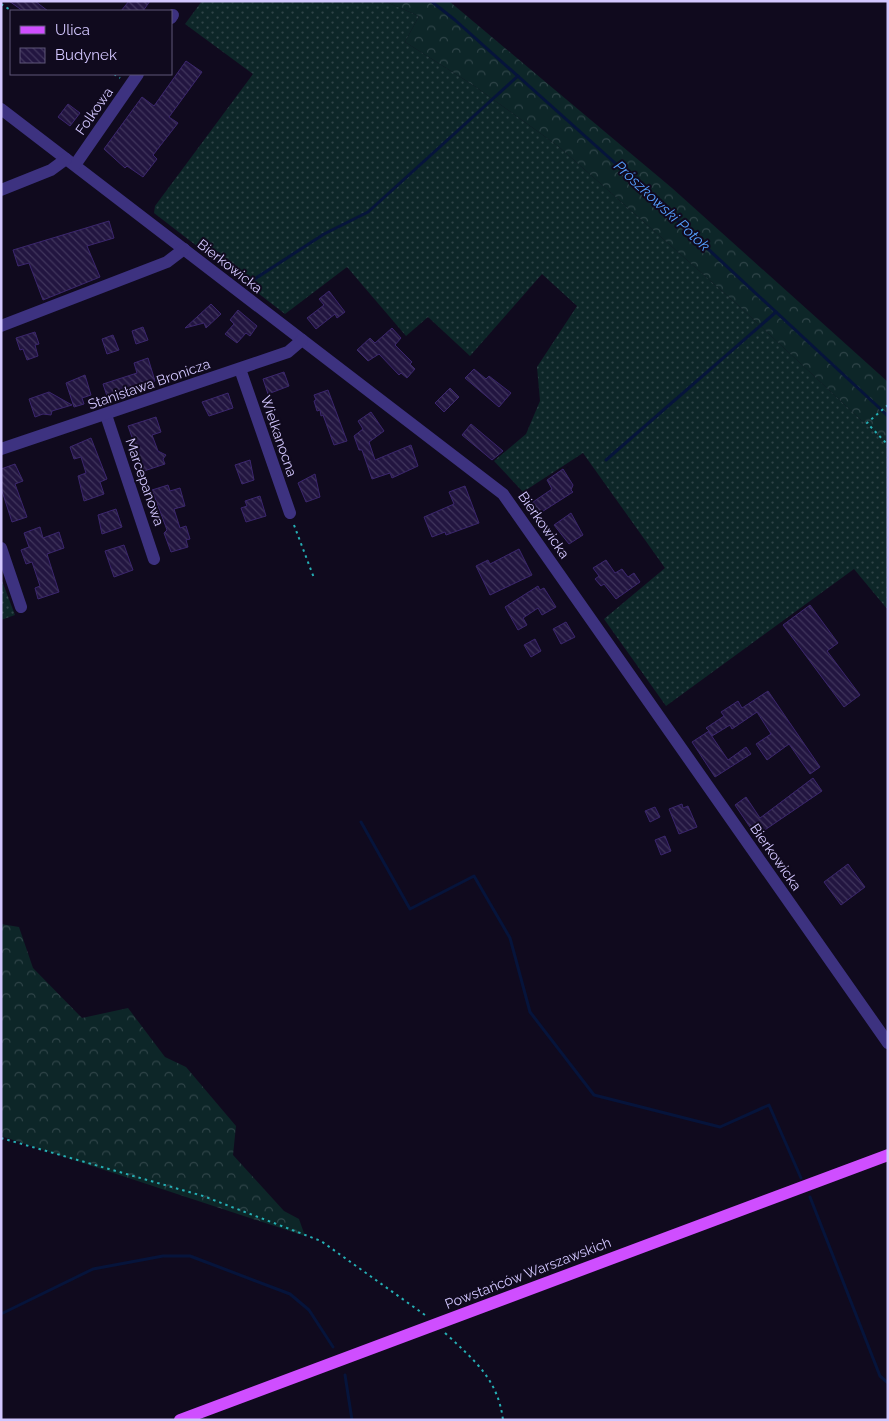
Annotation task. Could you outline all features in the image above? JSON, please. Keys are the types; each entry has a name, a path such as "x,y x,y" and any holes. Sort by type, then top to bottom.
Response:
{"main road":[{"name":"Powstańców Warszawskich","path":"180,1420 888,1155"}],"street":[{"name":"Folkowa","path":"70,162 137,75"},
{"name":"Bierkowicka","path":"1,110 481,475 503,494 514,506 888,1043"},
{"path":"1,190 70,162"},
{"path":"1,326 166,262 184,249"},
{"name":"Stanisława Bronicza","path":"1,449 288,352 302,340"},
{"name":"Wielkanocna","path":"240,369 290,513"},
{"name":"Marcepanowa","path":"106,415 154,559"},
{"path":"1,548 21,607"}],"path":[{"path":"888,405 867,423 888,445"},
{"path":"290,513 314,578"},
{"path":"1,1138 203,1196 321,1241 436,1324 488,1377 500,1398 503,1420"}],"green space":[{"path":"202,1 384,1 419,16 405,42 473,85 558,146 739,306 888,445 888,610 854,569 666,706 604,619 665,568 583,453 523,492 494,461 526,434 540,401 537,367 577,306 542,274 470,356 428,317 406,336 347,267 285,314 154,213 155,206 253,74 185,24"},
{"path":"384,1 449,1 672,188 888,382 888,445 739,306 558,146 473,85 405,42 419,16"},
{"path":"1,578 15,615 1,620"},
{"path":"1,924 19,927 33,968 82,1018 128,1008 165,1057 186,1067 236,1126 233,1155 284,1211 299,1219 305,1236 1,1136"}],"building":[{"path":"9,1 35,1 47,10 22,10"},
{"path":"129,1 150,1 144,10 122,10"},
{"path":"186,61 202,72 169,117 178,123 153,155 157,159 143,177 127,166 125,168 104,149 142,97 154,106"},
{"path":"68,104 80,113 70,126 58,117"},
{"path":"109,221 114,238 87,246 100,277 43,300 29,263 18,266 13,250"},
{"path":"329,291 345,312 337,318 335,314 316,329 307,318 324,305 319,299"},
{"path":"211,304 221,314 206,328 204,323 185,328"},
{"path":"238,310 257,326 250,336 246,333 237,343 225,334 234,324 230,320"},
{"path":"143,327 148,340 136,344 132,331"},
{"path":"392,328 401,338 395,345 412,362 410,364 415,369 407,378 401,373 399,375 379,354 368,361 357,350 370,338 375,343"},
{"path":"35,332 39,344 35,345 38,356 27,360 23,349 20,350 16,338"},
{"path":"113,335 119,350 107,354 102,339"},
{"path":"148,358 155,381 107,396 103,384 137,373 134,363"},
{"path":"474,369 486,379 489,376 511,393 499,407 465,378"},
{"path":"284,372 289,386 268,394 263,379"},
{"path":"85,375 91,395 82,398 84,404 74,407 66,383"},
{"path":"450,388 459,397 444,412 435,403"},
{"path":"328,390 347,441 334,445 323,415 321,416 320,410 317,411 314,401 316,400 314,395"},
{"path":"49,392 72,405 52,411 51,415 43,414 35,417 29,399"},
{"path":"228,393 233,408 209,416 202,402"},
{"path":"371,412 384,431 369,442 375,460 411,445 418,466 392,478 390,473 372,479 362,450 359,450 354,436 363,429 358,421"},
{"path":"156,417 161,432 152,435 158,451 166,455 163,459 165,464 144,471 128,426"},
{"path":"471,424 503,451 492,460 462,435"},
{"path":"91,438 107,479 100,482 104,494 84,501 78,476 86,473 81,457 74,459 70,447"},
{"path":"250,460 254,480 242,484 235,465"},
{"path":"15,464 23,481 15,484 27,517 12,522 1,488 1,469"},
{"path":"563,469 573,485 571,490 573,492 537,515 530,504 552,489 547,480"},
{"path":"315,474 320,497 306,502 298,483"},
{"path":"168,485 170,491 180,488 185,506 174,509 180,528 186,526 190,539 186,540 188,547 171,552 164,533 167,530 152,490"},
{"path":"465,486 479,523 446,535 445,532 432,537 424,517 454,504 449,492"},
{"path":"260,496 266,516 246,522 241,508 247,506 245,501"},
{"path":"116,509 122,527 102,534 98,515"},
{"path":"571,513 583,535 569,544 554,525"},
{"path":"40,527 43,538 59,532 64,548 47,554 59,592 38,599 35,588 40,586 32,562 26,564 21,550 29,547 24,533"},
{"path":"124,545 133,570 114,577 105,551"},
{"path":"519,549 532,575 490,595 476,566 488,560 490,564"},
{"path":"606,560 615,573 622,569 628,577 634,573 640,582 616,599 604,584 601,586 595,579 599,576 593,568"},
{"path":"538,586 540,590 544,588 556,607 542,615 538,608 523,618 527,625 518,630 505,607"},
{"path":"810,605 838,643 827,651 860,695 844,707 783,625"},
{"path":"566,622 575,637 561,644 553,629"},
{"path":"535,639 541,651 531,657 524,645"},
{"path":"768,691 820,767 810,774 789,744 767,760 756,744 771,734 757,712 732,729 730,725 712,736 709,732 728,760 746,747 751,754 715,777 692,742 709,731 706,728 724,716 721,712 738,701 742,708"},
{"path":"813,778 822,791 756,836 735,805 746,797 760,818"},
{"path":"682,804 683,808 688,806 697,827 679,834 669,809"},
{"path":"655,807 660,817 650,822 645,811"},
{"path":"665,836 671,851 661,855 655,840"},
{"path":"848,864 865,887 841,905 824,882"}],"waterway":[{"name":"Prószkowski Potok","path":"431,1 455,20 624,171 888,416"},
{"path":"253,280 324,234 368,212 518,76"},
{"path":"606,460 776,312"},
{"path":"361,822 410,909 474,876 510,938 530,1012 594,1095 720,1127 769,1105 801,1178"},
{"path":"810,1197 880,1376 888,1383"},
{"path":"1,1314 93,1269 163,1256 190,1256 290,1294 309,1310 333,1347"},
{"path":"345,1375 352,1420"}]}
